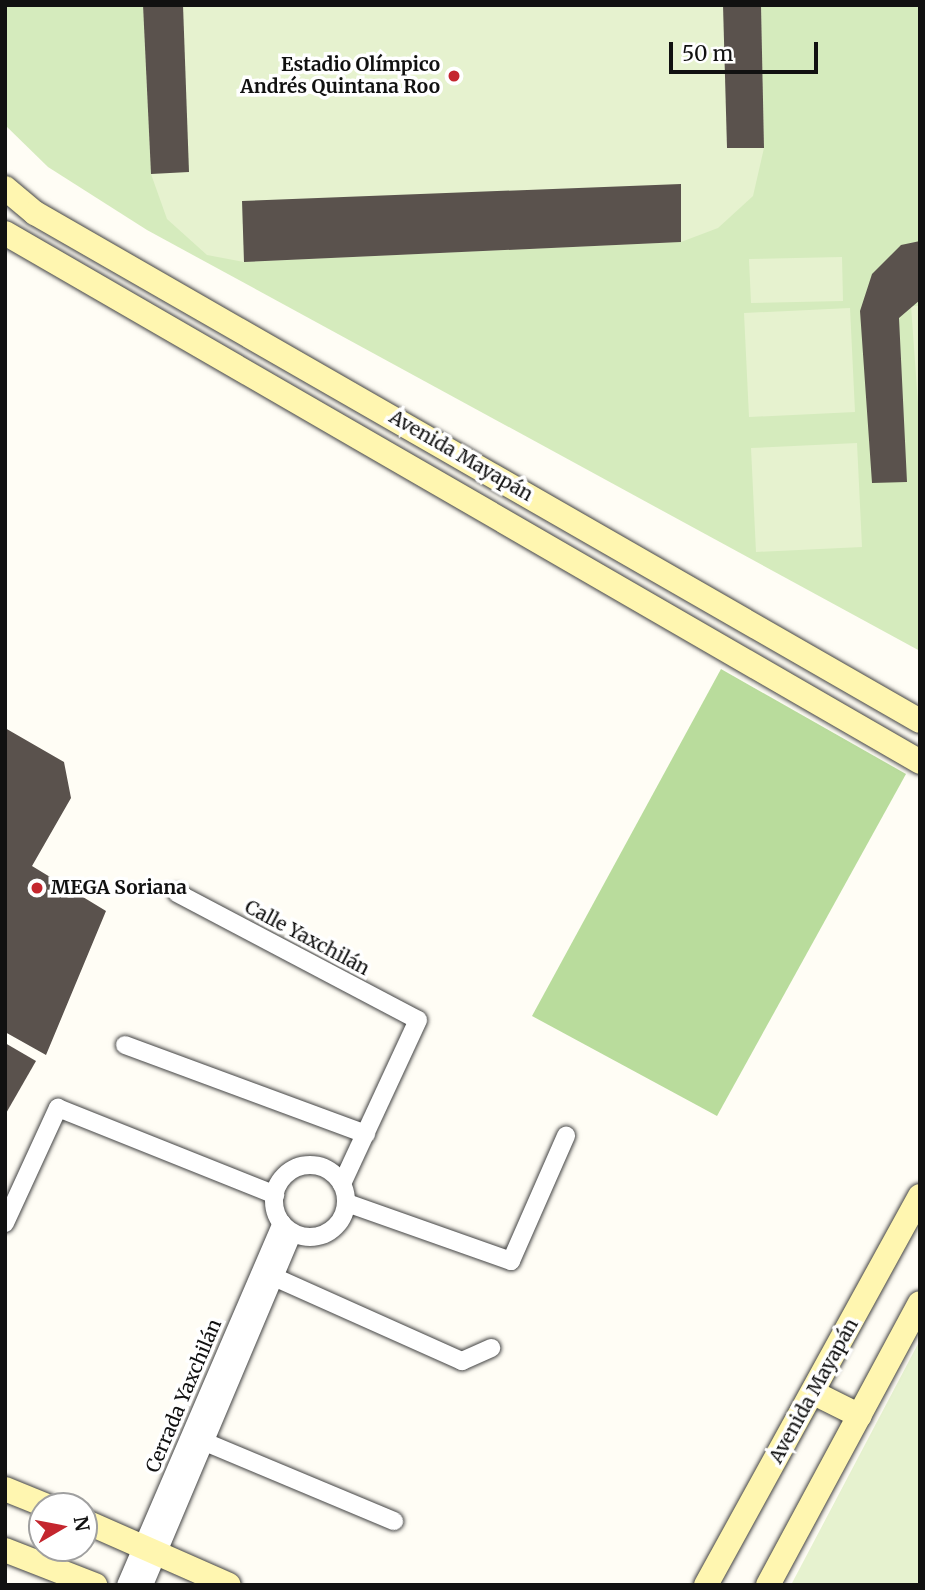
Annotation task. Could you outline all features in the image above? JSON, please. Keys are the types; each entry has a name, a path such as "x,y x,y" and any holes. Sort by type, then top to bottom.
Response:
{"street":[{"name":"Avenida Mayapán","path":"5,188 34,213 920,721"},
{"name":"Avenida Mayapán","path":"5,233 920,762"},
{"path":"487,512 504,481"},
{"name":"Calle Yaxchilán","path":"177,894 418,1020 366,1135"},
{"path":"125,1045 366,1135 342,1184"},
{"path":"5,1223 58,1108 275,1195"},
{"path":"346,1203 511,1261 566,1136"},
{"path":"305,1166 331,1171 342,1184 346,1203 334,1228 314,1236 287,1228 275,1195 282,1178 305,1166"},
{"name":"Avenida Mayapán","path":"706,1585 920,1196"},
{"name":"Cerrada Yaxchilán","path":"126,1585 151,1548 205,1442 274,1277 287,1228"},
{"name":"Cerrada Yaxchilán","path":"144,1585 151,1548 287,1228"},
{"path":"274,1277 462,1361 491,1348"},
{"path":"768,1585 920,1303"},
{"path":"814,1393 860,1416"},
{"path":"205,1442 394,1521"},
{"path":"5,1489 28,1498"},
{"path":"98,1527 229,1585"},
{"path":"5,1550 95,1585"}],"green space":[{"path":"5,5 920,5 920,651 147,230 48,167 5,125"},
{"name":"Estadio Olímpico Andrés Quintana Roo","path":"143,5 761,5 764,148 753,196 718,228 681,242 244,262 207,255 167,219 151,174"},
{"path":"842,257 843,301 751,303 749,259"},
{"path":"911,306 920,306 920,431"},
{"path":"850,308 855,412 749,417 744,313"},
{"path":"857,443 862,547 756,552 751,448"},
{"path":"721,669 906,774 717,1116 532,1016"},
{"path":"920,1340 920,1585 791,1585"}],"building":[{"path":"143,5 183,5 189,172 151,174"},
{"path":"723,5 761,5 764,148 727,148"},
{"path":"681,184 681,242 244,262 242,201"},
{"path":"920,241 920,300 899,318 907,482 872,483 860,311 872,274 901,245"},
{"name":"MEGA Soriana","path":"5,728 64,762 71,798 32,866 106,911 46,1055 5,1032"},
{"path":"5,1043 36,1061 5,1115"}],"place":[{"name":"Estadio Olímpico Andrés Quintana Roo","path":"454,76"},
{"name":"MEGA Soriana","path":"37,888"}]}
